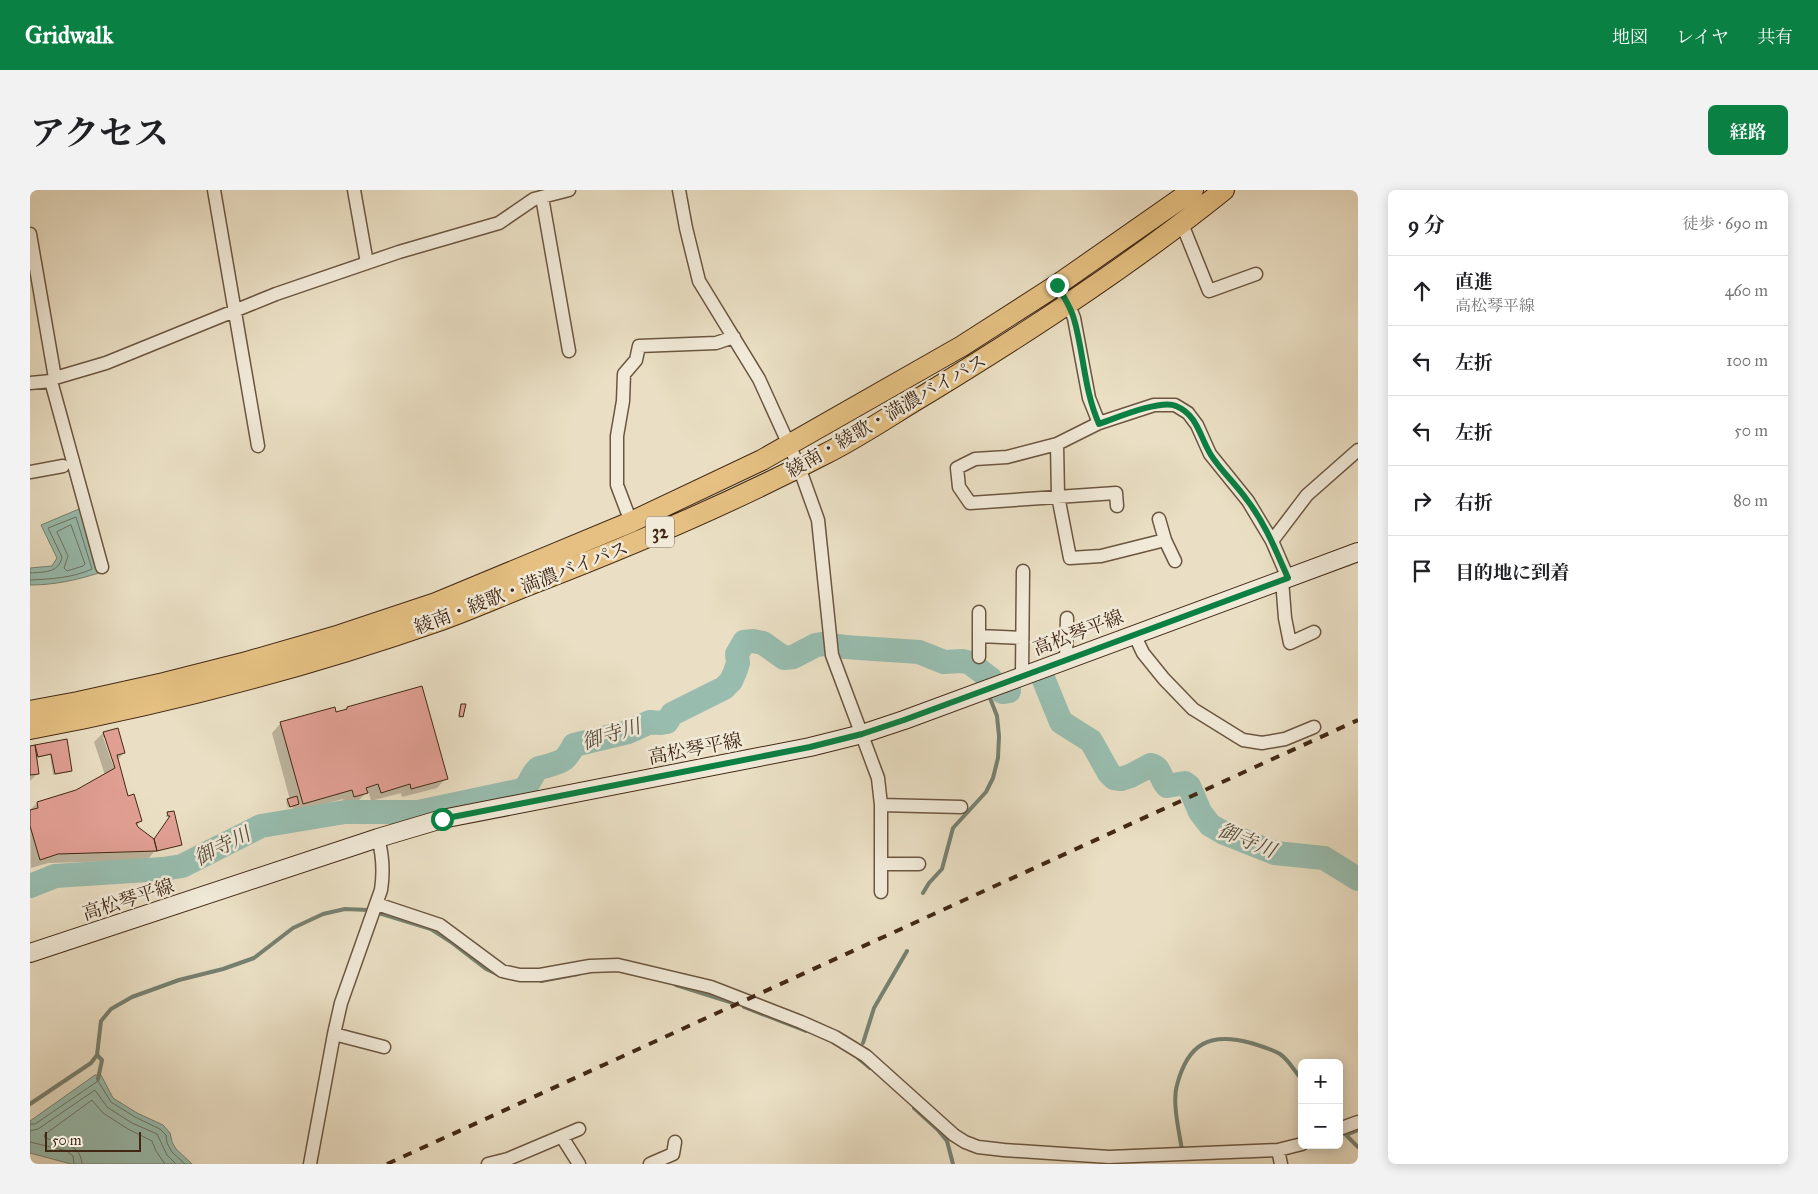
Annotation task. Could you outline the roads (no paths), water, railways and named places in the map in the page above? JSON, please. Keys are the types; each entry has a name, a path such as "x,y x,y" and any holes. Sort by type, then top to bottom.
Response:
{"highway":[{"name":"綾南・綾歌・満濃バイパス","path":"30,711 164,683 340,635 436,603 631,522 762,460 962,346 1057,285 1193,190"},
{"name":"綾南・綾歌・満濃バイパス","path":"30,729 169,700 240,682 346,651 443,619 616,552 828,453 975,364 1068,303 1182,224 1224,190"}],"main road":[{"name":"高松琴平線","path":"30,953 378,838 442,819 810,747 862,734 1358,552"}],"street":[{"path":"214,190 236,309 258,446"},
{"path":"354,190 367,263"},
{"path":"30,383 53,379 106,363 276,294 400,252 499,223 535,195 569,190"},
{"path":"679,190 699,281 734,337 790,444 818,520 832,656 878,778 881,805 881,892"},
{"path":"535,195 569,350"},
{"path":"1182,224 1209,291 1256,274"},
{"path":"30,234 53,379 102,567"},
{"path":"1057,285 1068,303 1074,318 1089,398 1099,424"},
{"path":"631,522 617,485 617,436 624,401 624,374 636,360 639,346 716,343 734,337"},
{"path":"1117,506 1116,493 970,503 959,487 957,468 975,459 1007,457 1057,444 1099,424 1154,406 1175,405 1188,413 1197,425 1210,454 1248,501 1272,541 1285,579 1285,618 1290,643 1314,632"},
{"path":"1057,444 1058,496 1070,558 1101,556 1165,540"},
{"path":"1272,541 1307,495 1358,450"},
{"path":"30,472 63,466"},
{"path":"1159,519 1165,540 1175,561"},
{"path":"1022,676 1023,571"},
{"path":"979,657 980,612"},
{"path":"1066,660 1068,618"},
{"path":"1134,634 1143,653 1164,679 1193,709 1243,740 1262,743 1285,739 1314,727"},
{"path":"979,636 1022,638"},
{"path":"881,805 961,807"},
{"path":"310,1164 341,1003 381,890 383,873 382,855 378,838"},
{"path":"881,864 919,864"},
{"path":"375,909 440,925 502,971 520,975 540,975 590,966 618,965 711,988 792,1018 836,1037 866,1056 954,1135 978,1147 1109,1157 1278,1150 1298,1145"},
{"path":"334,1034 384,1047"},
{"path":"1343,1128 1358,1122"},
{"path":"488,1164 508,1159 579,1129"},
{"path":"562,1137 579,1164"},
{"path":"650,1164 673,1154 676,1142"},
{"path":"1278,1150 1281,1164"}],"water":[{"path":"79,509 99,573 65,582 30,585 30,568 52,566 57,558 41,525"},
{"path":"95,1075 101,1075 113,1098 137,1113 163,1125 170,1133 176,1149 192,1164 71,1164 30,1153 30,1121"}],"waterway":[{"name":"御寺川","path":"30,886 55,876 182,866 261,826 345,812 418,812 522,790 536,770 564,759 574,745 628,732 650,722 667,722 672,714 724,688 731,681 735,672 738,663 737,654 744,642 763,643 784,658 793,657 816,645 823,644 919,652 944,662 963,661 970,663 991,679"},
{"name":"御寺川","path":"1043,678 1061,722 1091,741 1109,773 1114,778 1121,779 1151,765 1154,766 1167,786 1185,783 1189,786 1200,812 1210,825 1222,832 1275,853 1324,858 1358,879"},
{"name":"御寺川","path":"1002,692 1009,691"},
{"path":"923,893 929,883 942,869 953,828 986,792 993,778 998,758 999,736 997,716 990,698 1003,693"},
{"path":"30,1104 91,1063 97,1055 101,1021 111,1009 132,997 179,980 223,969 254,958 293,928 323,914 345,909 369,910 431,929 486,969 497,974"},
{"path":"863,1043 874,1008 907,951"},
{"path":"541,981 578,974"},
{"path":"676,985 733,1003"},
{"path":"744,1007 806,1031"},
{"path":"1182,1150 1175,1100 1177,1085 1187,1059 1194,1050 1203,1044 1212,1040 1224,1039 1251,1043 1270,1049 1283,1057 1298,1075"},
{"path":"97,1055 102,1060 98,1079"},
{"path":"858,1058 870,1068"},
{"path":"914,1108 947,1141 953,1164"},
{"path":"1346,1135 1358,1130"},
{"path":"1344,1133 1358,1147"}],"railway":[{"path":"387,1164 1358,720"}]}
